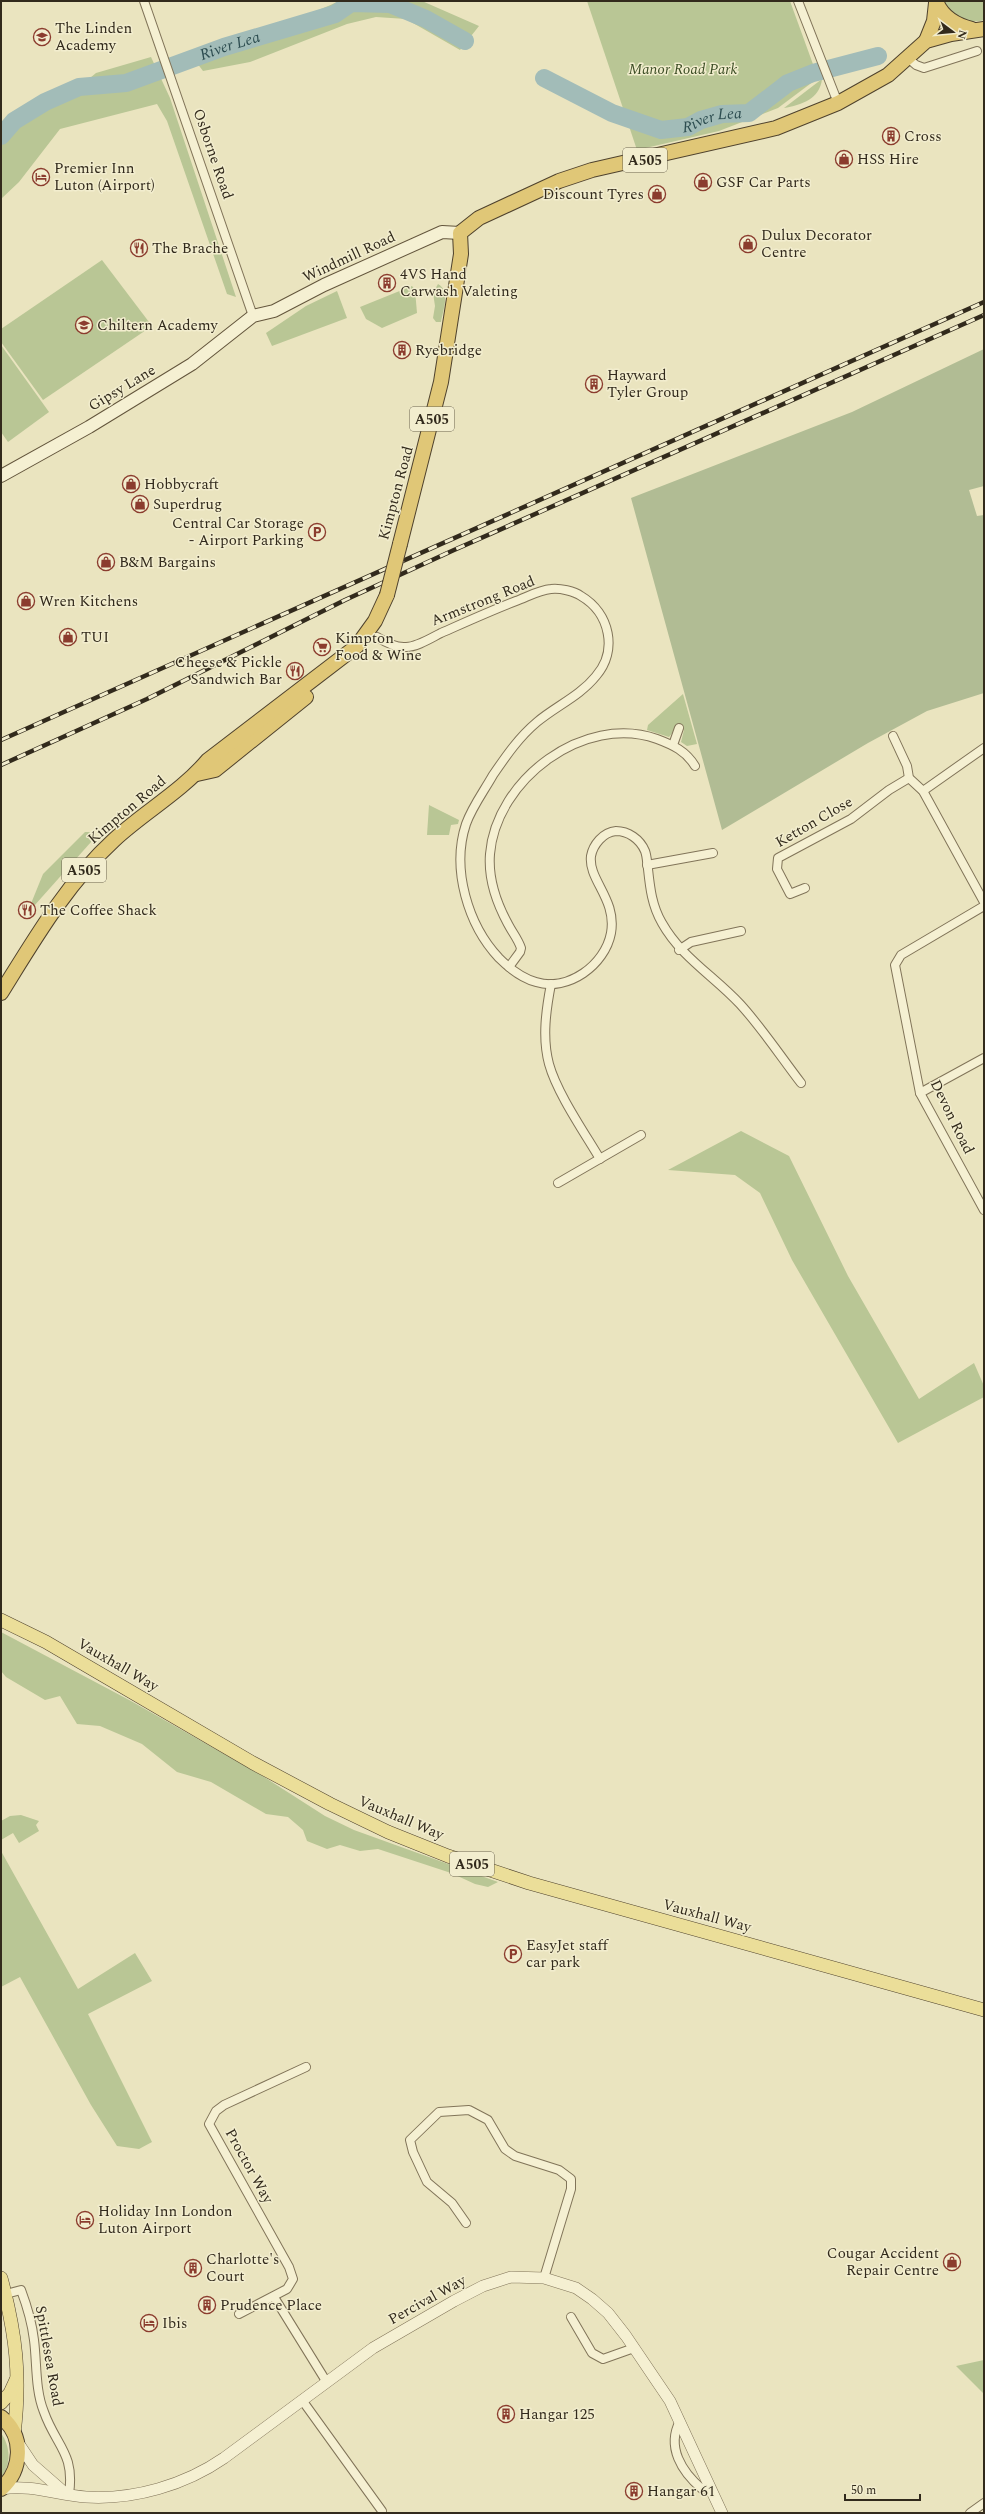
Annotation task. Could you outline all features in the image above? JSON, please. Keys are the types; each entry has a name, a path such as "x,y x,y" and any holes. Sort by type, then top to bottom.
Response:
{"highway":[{"name":"A505","path":"936,2 942,12 956,24 979,29"},
{"name":"A505","path":"926,42 934,21 936,2"},
{"name":"A505","path":"460,233 479,218 559,181 592,170 776,128 838,103 888,75 909,59 926,42 937,37 979,29"},
{"name":"Kimpton Road","path":"1,993 62,899 86,867 114,839 197,774 208,760 357,646 375,621 387,595 441,382 461,254 460,233"},
{"name":"Kimpton Road","path":"197,774 215,770 255,740 362,652 377,637 388,608 387,595"},
{"path":"1,2417 16,2437 16,2467 2,2489"}],"main road":[{"name":"Windmill Road","path":"253,316 274,311 324,285 442,232 460,233"},
{"name":"Gipsy Lane","path":"1,476 89,427 192,364 253,316"},
{"name":"Vauxhall Way","path":"1,1620 52,1645 253,1763 323,1800 388,1832 448,1856 529,1883 984,2010"},
{"path":"1,2278 16,2341 16,2380 19,2395 16,2437"},
{"path":"1,2403 10,2393 16,2380"}],"street":[{"name":"Osborne Road","path":"144,1 174,83 253,316"},
{"path":"798,1 838,103"},
{"path":"909,59 916,65 924,68 977,51"},
{"name":"Armstrong Road","path":"377,637 386,642 407,648 484,614 552,589 579,594 600,612 606,623 610,643 608,654 597,676 584,689 536,723 521,738 507,753 470,812 464,827 461,862 469,908 486,943 509,967 530,980 550,984 569,980 586,971 600,959 607,946 612,917 607,897 592,871 590,859 597,842 607,834 615,831 627,833 636,838 646,851 653,904 668,934 680,950 742,1006 801,1083"},
{"path":"673,745 679,728"},
{"path":"509,967 520,952 521,948 493,889 490,856 498,818 512,794 535,771 563,752 592,737 624,733 650,737 673,745 683,752 695,766"},
{"path":"893,736 907,766 909,778 923,792 984,902"},
{"path":"923,792 984,748"},
{"name":"Ketton Close","path":"805,888 790,894 777,869 778,858 851,819 889,790 909,778"},
{"path":"647,865 713,853"},
{"name":"Devon Road","path":"984,906 901,955 896,961 920,1093 984,1209"},
{"path":"680,950 691,942 741,931"},
{"path":"550,984 545,1030 549,1064 600,1159"},
{"path":"920,1093 984,1058"},
{"path":"558,1183 641,1135"},
{"name":"Proctor Way","path":"239,2314 287,2289 293,2279 289,2266 209,2124 216,2111 224,2105 306,2067"},
{"path":"466,2223 452,2203 427,2182 410,2140 440,2112 469,2110 488,2120 505,2149 515,2156 559,2170 571,2179 571,2189 544,2278"},
{"name":"Percival Way","path":"2,2489 14,2487 48,2493 67,2493 96,2497 135,2493 183,2481 203,2472 224,2458 326,2381 373,2348 483,2286 511,2277 544,2278 576,2288 608,2313 670,2401 722,2513"},
{"name":"Spittlesea Road","path":"6,2294 22,2290 34,2338 43,2410 69,2462 72,2476 67,2493"},
{"path":"274,2297 326,2381"},
{"path":"571,2318 592,2353 603,2359 634,2348"},
{"path":"302,2400 382,2512"},
{"path":"680,2421 675,2442 678,2462 688,2476 702,2489 710,2488"},
{"path":"16,2437 33,2465 67,2493"},
{"path":"970,2513 984,2503"}],"green space":[{"path":"339,1 422,1 479,26 460,50 406,19 376,17 347,24 250,62 203,71 197,63 195,54 212,46 303,16"},
{"name":"Manor Road Park","path":"587,1 790,1 818,78 778,108 719,131 637,150"},
{"path":"943,1 984,1 984,20 972,21 960,18 950,11"},
{"path":"151,57 170,98 236,297 227,294 167,121 157,104 60,129 19,182 1,199 1,145 11,131 65,85 90,78 96,73"},
{"path":"822,79 818,92 809,100 784,108"},
{"path":"102,260 152,326 43,400 1,342 1,329"},
{"path":"438,284 442,287 445,296 441,322 436,322 433,318 435,306 433,293"},
{"path":"412,286 415,290 417,313 382,328 366,319 360,307"},
{"path":"337,291 347,318 272,346 266,333 306,306"},
{"path":"1,345 49,412 8,442 1,432"},
{"path":"984,349 984,486 969,490 977,516 984,515 984,693 927,711 868,743 722,830 631,498 852,412"},
{"path":"683,694 697,744 687,746 681,742 684,730 677,727 669,737 647,730 648,725"},
{"path":"429,805 459,820 458,824 451,825 449,835 427,835"},
{"path":"85,832 90,832 93,836 91,842 34,906 30,906 43,874"},
{"path":"741,1131 789,1156 848,1276 919,1399 974,1363 984,1386 984,1397 898,1443 792,1260 760,1193 735,1175 668,1170"},
{"path":"1,1632 131,1701 261,1775 325,1816 354,1830 498,1882 488,1887 475,1884 451,1873 378,1849 360,1851 340,1845 327,1849 307,1841 303,1830 288,1817 266,1814 211,1782 177,1772 142,1744 100,1726 77,1724 60,1696 45,1700 6,1677 1,1671"},
{"path":"21,1815 39,1821 36,1825 39,1831 19,1843 13,1833 1,1840 1,1821 10,1816"},
{"path":"1,1851 78,1989 135,1953 152,1981 88,2014 152,2142 139,2149 117,2146 91,2105 20,1977 1,1987"},
{"path":"984,2360 984,2394 956,2366"},
{"path":"1,2433 8,2449 8,2461 5,2472 1,2477"}],"waterway":[{"name":"River Lea","path":"1,136 14,121 45,102 79,87 126,83 224,47 335,14 351,3 390,4 426,19 465,41"},
{"name":"River Lea","path":"544,78 612,113 661,130 688,127 701,120 722,114 749,113 788,83 813,73 878,56"}],"railway":[{"path":"1,740 984,302"},
{"path":"1,765 147,699 345,600 454,550 984,315"}],"place":[{"name":"The Linden Academy","path":"42,37"},
{"name":"Cross","path":"891,136"},
{"name":"HSS Hire","path":"844,159"},
{"name":"Premier Inn Luton (Airport)","path":"41,177"},
{"name":"GSF Car Parts","path":"703,182"},
{"name":"Discount Tyres","path":"657,194"},
{"name":"Dulux Decorator Centre","path":"748,244"},
{"name":"The Brache","path":"139,248"},
{"name":"4VS Hand Carwash Valeting","path":"387,283"},
{"name":"Chiltern Academy","path":"84,325"},
{"name":"Ryebridge","path":"402,350"},
{"name":"Hayward Tyler Group","path":"594,384"},
{"name":"Hobbycraft","path":"131,484"},
{"name":"Superdrug","path":"140,504"},
{"name":"Central Car Storage - Airport Parking","path":"317,532"},
{"name":"B&M Bargains","path":"106,562"},
{"name":"Wren Kitchens","path":"26,601"},
{"name":"TUI","path":"68,637"},
{"name":"Kimpton Food & Wine","path":"322,647"},
{"name":"Cheese & Pickle Sandwich Bar","path":"295,671"},
{"name":"The Coffee Shack","path":"27,910"},
{"name":"EasyJet staff car park","path":"513,1954"},
{"name":"Holiday Inn London Luton Airport","path":"85,2220"},
{"name":"Cougar Accident Repair Centre","path":"952,2262"},
{"name":"Charlotte's Court","path":"193,2268"},
{"name":"Prudence Place","path":"207,2305"},
{"name":"Ibis","path":"149,2323"},
{"name":"Hangar 125","path":"506,2414"},
{"name":"Hangar 61","path":"634,2491"}]}
